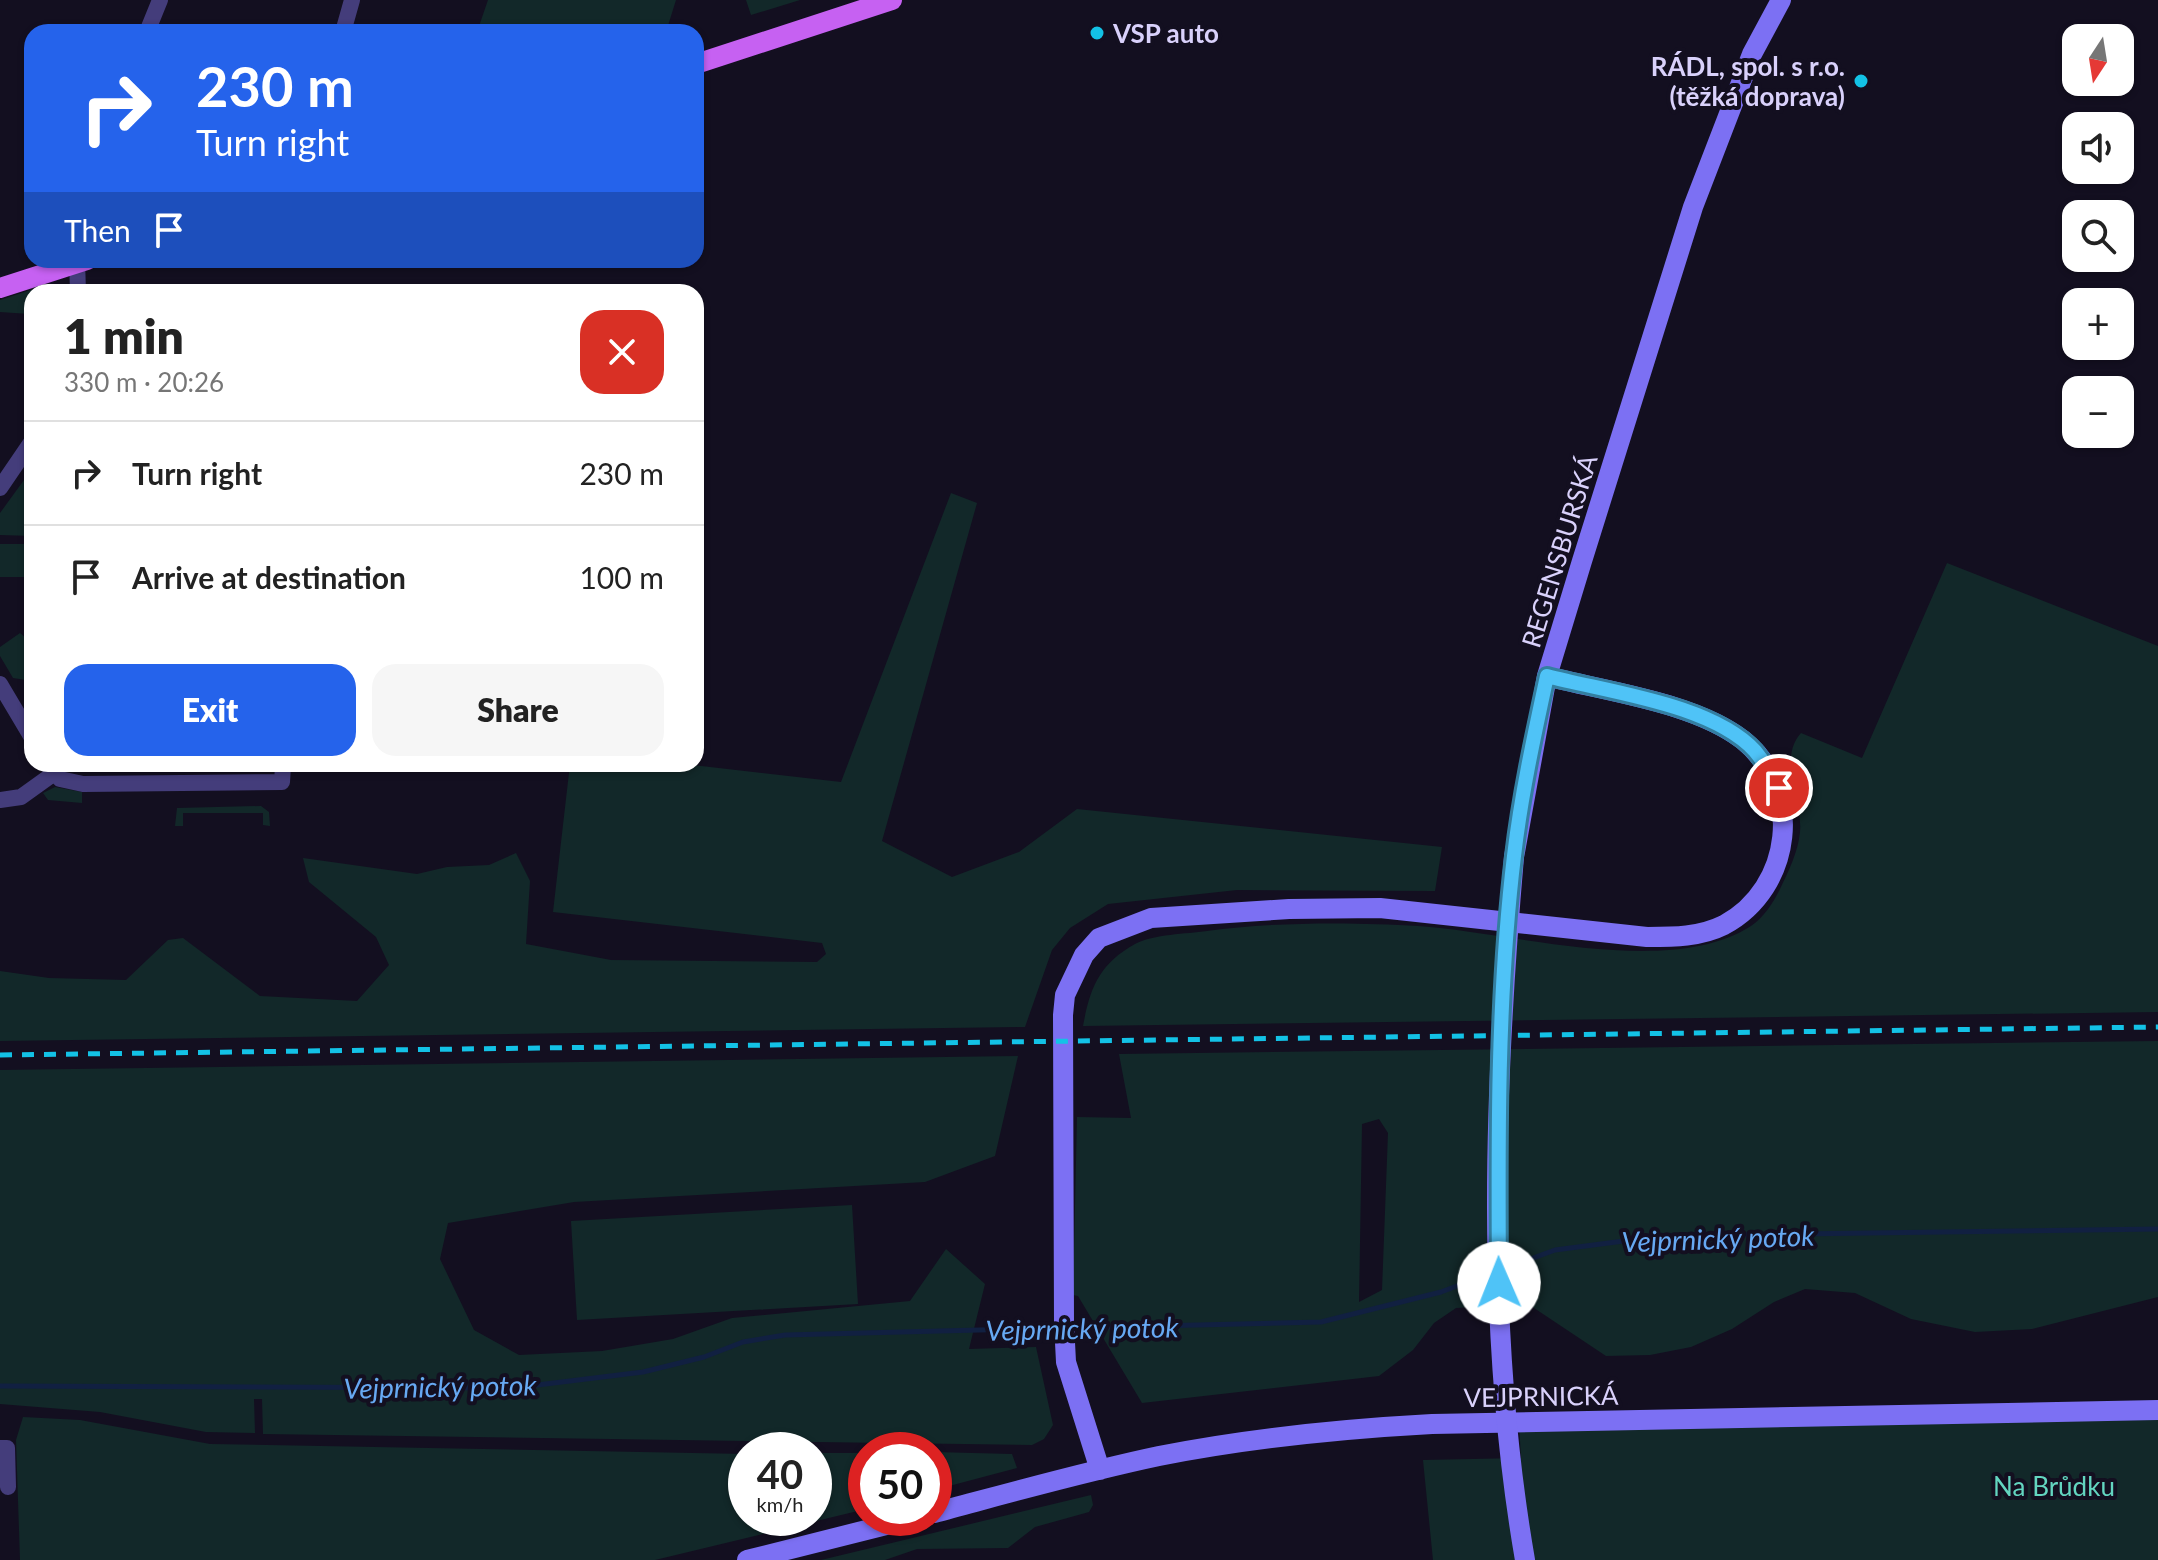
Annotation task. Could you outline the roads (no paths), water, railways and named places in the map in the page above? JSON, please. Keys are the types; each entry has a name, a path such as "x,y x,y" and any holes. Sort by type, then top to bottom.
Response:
{"main road":[{"path":"704,61 892,0"},
{"name":"REGENSBURSKÁ","path":"1525,1560 1505,1405 1499,1283 1501,1042 1514,857 1547,676 1693,207 1752,54 1781,0"},
{"name":"REGENSBURSKÁ","path":"1752,54 1790,0"},
{"path":"0,288 59,268"},
{"path":"1100,1470 1066,1362 1064,1289 1065,995 1084,955 1099,938 1151,918 1289,909 1380,908 1647,937 1681,937 1723,926 1744,912 1761,895 1781,853 1783,810 1779,788 1754,751 1718,725 1683,711 1547,676"},
{"name":"VEJPRNICKÁ","path":"952,1508 1100,1470 1257,1439 1389,1426 2158,1410"},
{"path":"747,1560 848,1535"}],"street":[{"path":"150,24 160,0"},
{"path":"345,24 352,0"},
{"path":"0,488 24,453"},
{"path":"0,684 24,724"},
{"path":"0,800 21,797 47,772"},
{"path":"57,772 83,784 282,782 283,772"},
{"path":"0,1448 7,1448 8,1487"}],"waterway":[{"name":"Vejprnický potok","path":"1503,1269 1555,1250 1662,1236 2158,1229"},
{"name":"Vejprnický potok","path":"1067,1328 1321,1322 1441,1292 1494,1272"},
{"name":"Vejprnický potok","path":"0,1386 513,1388 643,1372 704,1357 743,1342 785,1335 1057,1328"}],"railway":[{"path":"0,1055 2158,1027"}],"place":[{"name":"VSP auto","path":"1097,33"},
{"name":"RÁDL, spol. s r.o. (těžká doprava)","path":"1861,81"}],"park label":[{"name":"Na Brůdku","path":"2054,1486"}]}
